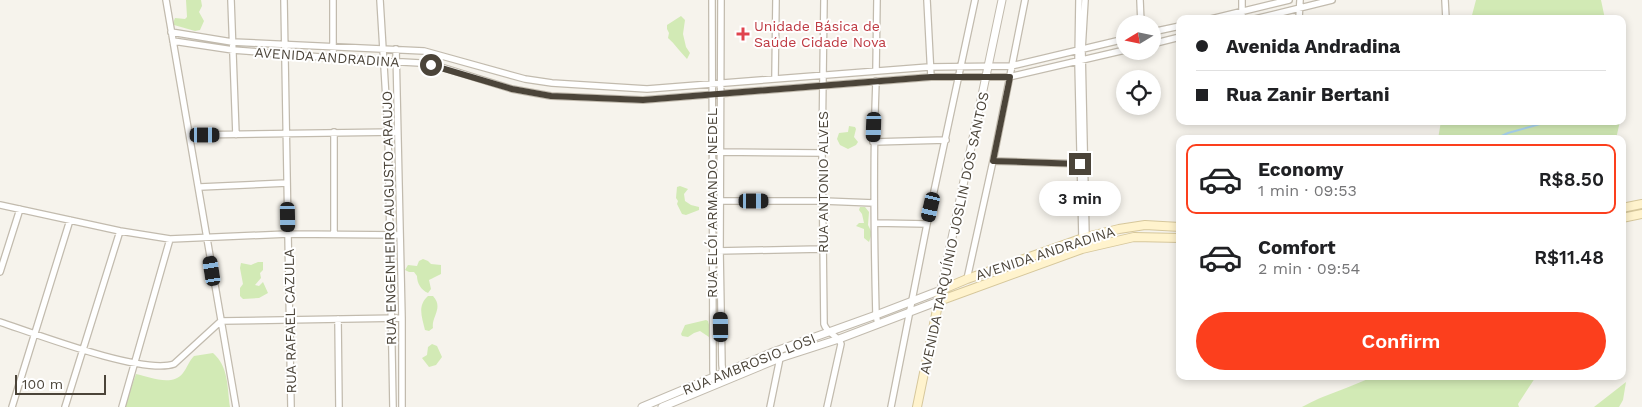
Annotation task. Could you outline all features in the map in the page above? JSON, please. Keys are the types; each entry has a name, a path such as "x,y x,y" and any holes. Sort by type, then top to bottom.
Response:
{"main road":[{"path":"1626,207 1642,204"},
{"path":"1626,217 1642,214"},
{"name":"AVENIDA ANDRADINA","path":"941,290 1084,238 1118,229 1144,225 1176,227"},
{"name":"AVENIDA ANDRADINA","path":"939,301 1082,249 1134,237 1176,239"},
{"name":"AVENIDA TARQUÍNIO JOSLIN DOS SANTOS","path":"917,407 941,290"}],"street":[{"path":"166,0 200,187 236,407"},
{"path":"231,0 236,135"},
{"name":"RUA RAFAEL CAZULA","path":"284,0 291,407"},
{"path":"333,58 334,0"},
{"name":"RUA ENGENHEIRO AUGUSTO ARAUJO","path":"380,0 388,132 393,407"},
{"name":"RUA ELÓI ARMANDO NEDEL","path":"712,0 713,376"},
{"name":"RUA ELÓI ARMANDO NEDEL","path":"720,0 720,251 722,373 724,381"},
{"path":"775,79 776,0"},
{"name":"RUA ANTONIO ALVES","path":"824,0 822,249 824,324 829,332"},
{"path":"876,71 877,0"},
{"path":"928,0 929,67 931,77"},
{"path":"891,407 927,224 975,0"},
{"name":"AVENIDA TARQUÍNIO JOSLIN DOS SANTOS","path":"941,290 1002,0"},
{"path":"967,279 1025,0"},
{"path":"1079,0 1084,238"},
{"path":"1080,50 1085,0"},
{"path":"1140,0 1141,15"},
{"path":"1242,0 1242,12"},
{"path":"1229,15 1289,0"},
{"path":"1299,15 1300,0"},
{"path":"1271,15 1332,0"},
{"path":"1445,0 1446,15"},
{"path":"1161,30 1176,27"},
{"path":"171,32 232,42 424,51 525,79 552,83 647,89 929,67 1012,66 1116,41"},
{"path":"1161,42 1176,38"},
{"name":"AVENIDA ANDRADINA","path":"173,41 284,55 420,63 441,67 512,89 551,96 643,100 931,77 1010,77 1116,52"},
{"path":"396,49 402,407"},
{"path":"876,81 874,203 876,315 878,324"},
{"path":"334,132 334,234"},
{"path":"190,136 397,132"},
{"path":"874,142 946,140"},
{"path":"712,152 822,153"},
{"path":"993,161 1083,164"},
{"path":"200,187 287,183"},
{"path":"712,201 874,203"},
{"path":"0,205 170,239 288,234 400,235"},
{"path":"0,272 20,209"},
{"path":"12,407 70,220"},
{"path":"875,223 927,224"},
{"path":"65,407 120,230"},
{"path":"122,407 170,239"},
{"path":"712,251 822,249"},
{"name":"RUA AMBROSIO LOSI","path":"642,407 773,352 941,290"},
{"name":"RUA AMBROSIO LOSI","path":"662,407 780,358 839,339 939,301"},
{"path":"0,322 83,349 135,363 165,367 174,364 221,321 402,318"},
{"path":"338,319 339,407"},
{"path":"827,407 840,344 839,339 829,332"},
{"path":"770,407 780,358"},
{"path":"713,376 716,384"}],"green space":[{"path":"186,0 201,0 202,6 199,12 204,21 200,30 195,31 174,25 173,23 175,18 185,19 187,17"},
{"path":"1476,0 1601,0 1604,15 1472,15"},
{"path":"681,16 685,20 683,34 686,47 690,53 687,59 668,38 667,25"},
{"path":"1440,125 1619,125 1617,135 1439,135"},
{"path":"849,126 855,127 854,137 858,142 848,149 840,145 837,139 839,133 848,132"},
{"path":"680,186 688,189 684,194 685,201 699,207 699,210 686,215 682,214 676,198 677,187"},
{"path":"860,207 865,207 869,212 868,225 872,233 869,242 864,238 864,229 856,226 859,223 864,223 859,210"},
{"path":"423,259 431,264 441,265 441,274 429,280 431,289 428,293 420,286 414,272 405,270 408,265 417,266 419,261"},
{"path":"263,262 263,270 260,273 261,278 255,285 259,286 263,282 268,293 259,298 243,299 240,296 240,288 243,284 241,263 251,265"},
{"path":"428,296 433,296 437,305 433,328 429,331 425,330 421,312 422,304"},
{"path":"708,321 712,336 709,337 700,331 688,337 682,336 685,325"},
{"path":"432,344 437,346 442,357 436,365 429,367 422,358 427,355 428,347"},
{"path":"213,353 225,371 230,407 124,407 136,374 161,380 173,379 183,373 194,356"},
{"path":"1365,380 1534,380 1518,404 1519,407 1302,407"},
{"path":"1626,382 1623,400 1619,407 1594,407"}],"waterway":[{"path":"1504,135 1537,125"}],"place":[{"name":"Unidade Básica de Saúde Cidade Nova","path":"743,34"}],"route":[{"path":"431,65 512,89 551,96 643,100 931,77 1010,77 993,161 1080,164"}]}
